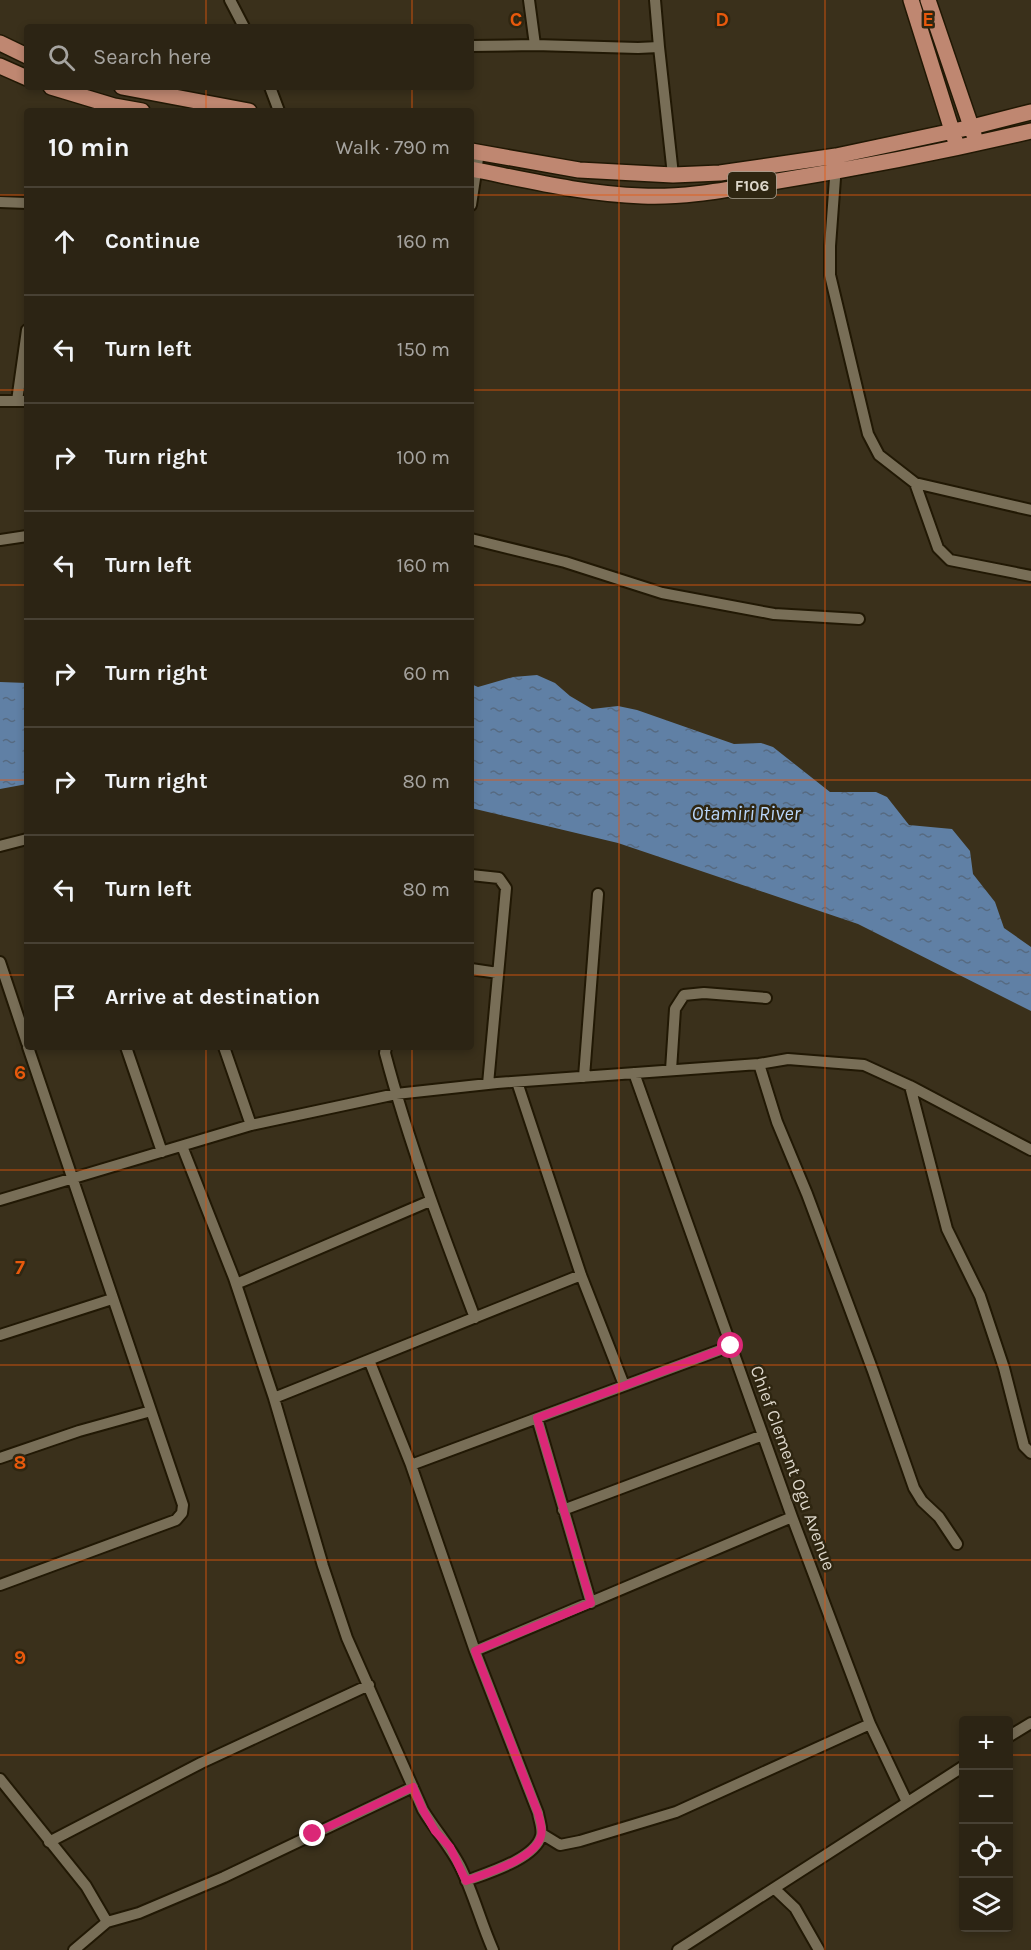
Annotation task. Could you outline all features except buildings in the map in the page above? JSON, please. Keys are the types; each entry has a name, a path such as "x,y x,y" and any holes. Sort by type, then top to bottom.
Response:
{"main road":[{"path":"911,0 958,148"},
{"path":"928,0 976,144"},
{"path":"0,43 24,55"},
{"path":"0,66 24,77"},
{"path":"61,90 125,108"},
{"path":"138,90 233,108"},
{"name":"F106","path":"474,170 562,187 620,195 688,195 836,164 952,131 1031,112"},
{"name":"F106","path":"475,152 579,170 673,175 836,164 958,148 1031,131"}],"street":[{"path":"230,0 242,24"},
{"path":"529,0 535,45"},
{"path":"655,0 673,175"},
{"path":"474,46 638,48 659,46"},
{"path":"271,90 278,108"},
{"path":"474,170 475,152"},
{"path":"836,164 830,274 868,434 879,455 915,483 1031,510"},
{"path":"0,202 24,203"},
{"path":"0,401 22,401 24,373"},
{"path":"915,483 938,549 950,560 1031,576"},
{"path":"0,540 24,536"},
{"path":"474,540 565,562 662,593 774,615 858,619"},
{"path":"0,846 24,840"},
{"path":"474,875 499,878 506,888 488,1084"},
{"path":"584,1077 598,894"},
{"path":"0,963 24,1033"},
{"path":"474,969 498,973"},
{"path":"670,1070 675,1009 684,995 704,993 766,998"},
{"path":"0,1585 176,1520 182,1513 183,1505 30,1050"},
{"path":"127,1050 162,1152"},
{"path":"225,1050 251,1125"},
{"path":"386,1050 396,1094 430,1201 476,1318"},
{"path":"0,1200 251,1125 396,1094 488,1084 759,1064 789,1059 864,1065 910,1086 1031,1150"},
{"path":"759,1064 777,1122 807,1194 914,1488 922,1501 939,1517 957,1544"},
{"name":"Chief Clement Ogu Avenue","path":"634,1073 792,1517 870,1724 907,1802"},
{"path":"517,1082 581,1275 624,1385"},
{"path":"910,1086 947,1229 980,1296 1004,1368 1024,1446 1031,1453"},
{"path":"182,1146 236,1284 274,1398 323,1566 347,1638 429,1821 450,1847 466,1881 493,1950"},
{"path":"236,1284 430,1201"},
{"path":"274,1398 581,1275"},
{"path":"0,1335 112,1299"},
{"path":"411,1465 731,1346"},
{"path":"369,1360 411,1465 475,1651 538,1813 542,1834 537,1847 507,1865 466,1881"},
{"path":"0,1458 79,1431 151,1411"},
{"path":"537,1418 591,1603"},
{"path":"563,1510 763,1435"},
{"path":"475,1651 792,1517"},
{"path":"49,1842 201,1763 369,1686"},
{"path":"1013,1734 1031,1723"},
{"path":"542,1834 560,1845 676,1812 870,1724"},
{"path":"678,1950 959,1769"},
{"path":"0,1779 86,1886 106,1922"},
{"path":"74,1950 106,1922 139,1913 224,1877 413,1787"},
{"path":"775,1889 795,1908 819,1950"}],"water":[{"name":"Otamiri River","path":"537,675 555,683 570,696 592,709 618,706 637,710 734,744 761,743 773,747 830,792 876,792 887,797 909,825 952,829 970,851 973,874 995,902 1004,928 1031,947 1031,1011 858,924 618,843 474,809 474,685 478,687 513,677"},
{"path":"0,682 24,683 24,785 0,789"}],"route":[{"path":"313,1834 413,1787 435,1831 450,1847 466,1881 507,1865 537,1847 542,1834 538,1813 475,1651 591,1603 537,1418 731,1346"}]}
